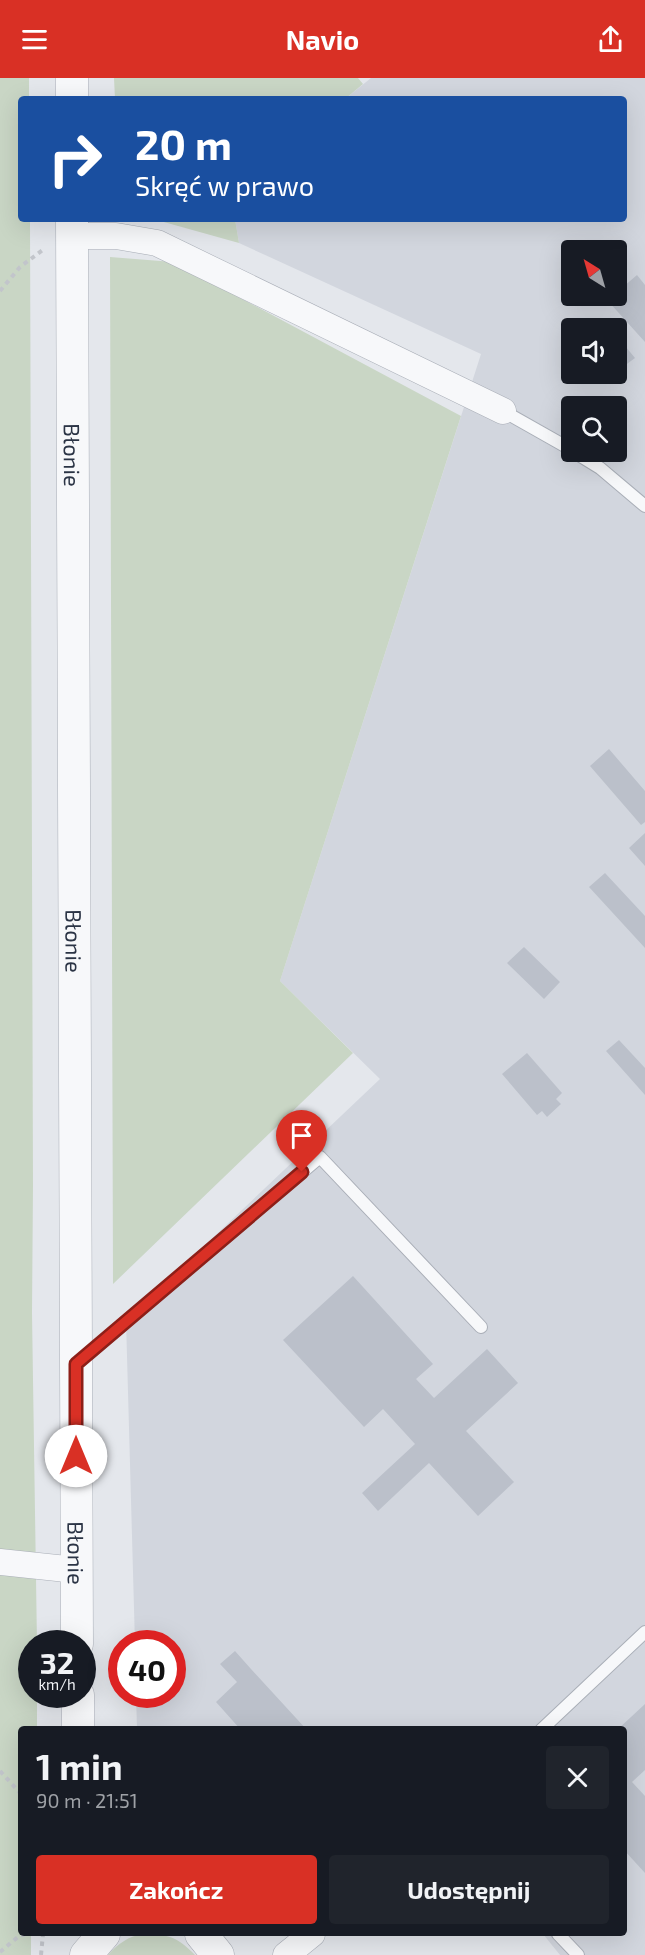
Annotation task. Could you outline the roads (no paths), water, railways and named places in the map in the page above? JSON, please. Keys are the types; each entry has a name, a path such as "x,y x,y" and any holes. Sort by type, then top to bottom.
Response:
{"street":[{"path":"72,78 72,96"},
{"path":"72,228 157,243 502,411"},
{"name":"Błonie","path":"72,228 77,1630"},
{"path":"0,1562 76,1570"},
{"path":"74,1936 74,1955"},
{"path":"86,1955 102,1936"},
{"path":"203,1936 218,1955"},
{"path":"286,1955 310,1936"}],"lane":[{"path":"502,411 561,444"},
{"path":"590,462 645,506"},
{"path":"76,1364 320,1157 481,1327"},
{"path":"545,1726 645,1632"},
{"path":"560,1936 578,1955"}]}
